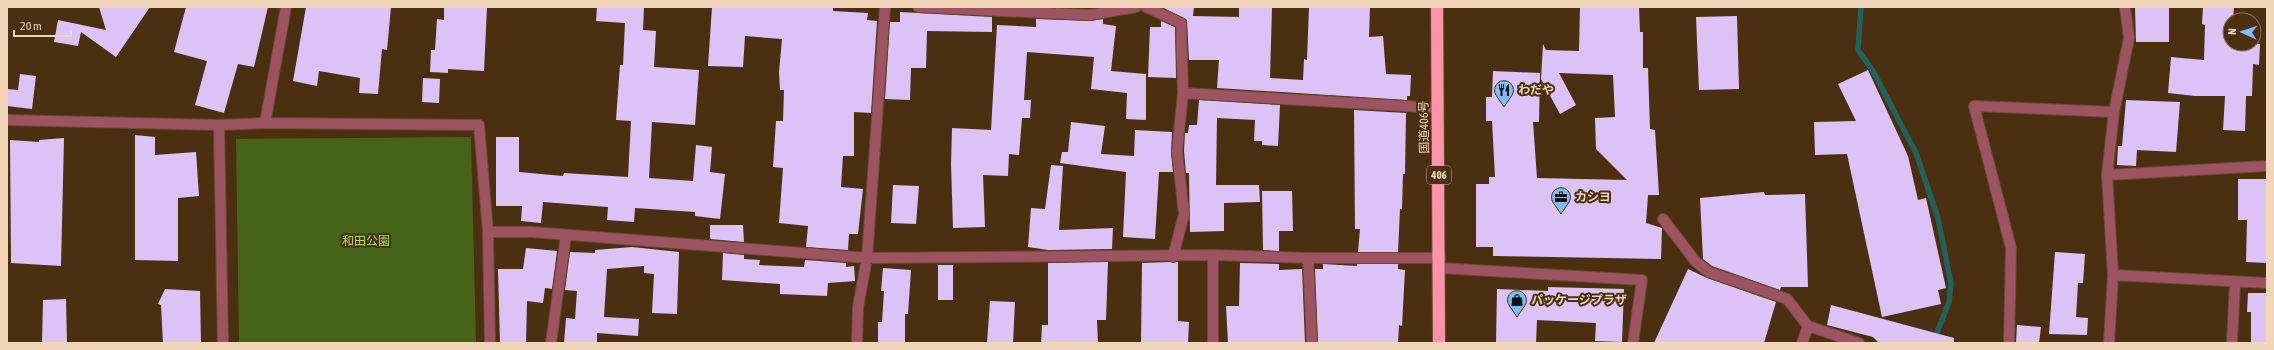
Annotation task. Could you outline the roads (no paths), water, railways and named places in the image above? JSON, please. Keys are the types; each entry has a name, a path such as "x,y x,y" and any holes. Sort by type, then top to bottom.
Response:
{"highway":[{"name":"国道406号","path":"1437,7 1440,263 1439,343"}],"street":[{"path":"265,123 286,7"},
{"path":"857,343 858,307 867,258 885,7"},
{"path":"918,7 1090,14 1136,7"},
{"path":"1146,7 1181,23 1183,93 1177,152 1184,214 1173,256"},
{"path":"2109,343 2113,275 2107,175 2114,112 2129,38 2125,7"},
{"path":"1183,93 1438,108"},
{"path":"2009,343 2011,248 1974,106 2114,112"},
{"path":"7,120 219,125 265,123 479,125 488,232 490,343"},
{"path":"219,125 223,343"},
{"path":"2107,175 2267,166"},
{"path":"1663,219 1696,262 1709,272 1787,299 1808,326 1859,343"},
{"path":"488,232 566,235 867,258 1173,256 1213,254 1440,263 1642,280 1633,343"},
{"path":"551,343 566,235"},
{"path":"1213,254 1213,343"},
{"path":"1308,258 1312,343"},
{"path":"2113,275 2267,283"},
{"path":"2232,343 2234,282"},
{"path":"1802,343 1808,326"}],"waterway":[{"path":"1861,7 1858,50 1873,71 1916,153 1938,218 1951,284 1949,302 1933,343"}],"place":[{"name":"わだや","path":"1504,107"},
{"name":"カシヨ","path":"1561,214"},
{"name":"パッケージプラザ","path":"1517,317"}],"park label":[{"name":"和田公園","path":"366,241"}]}
